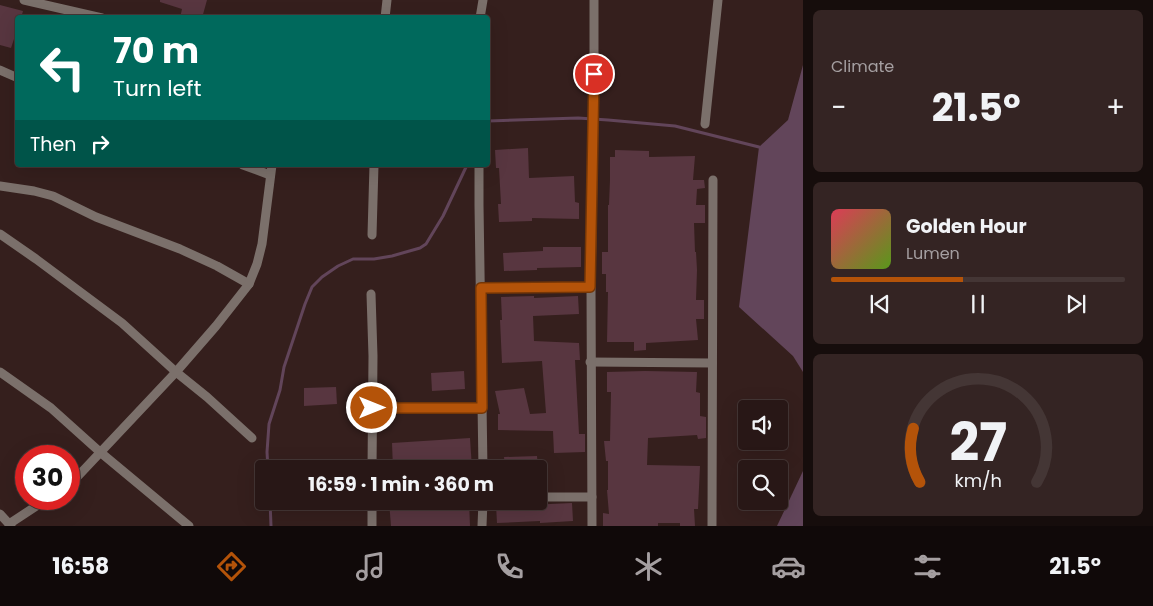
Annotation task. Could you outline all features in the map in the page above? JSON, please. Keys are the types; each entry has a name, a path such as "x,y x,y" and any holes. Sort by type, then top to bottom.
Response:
{"street":[{"path":"24,0 89,15"},
{"path":"385,15 387,0"},
{"path":"480,15 483,0"},
{"path":"592,526 590,287 594,128 594,0"},
{"path":"705,124 718,0"},
{"path":"0,70 15,77"},
{"path":"248,167 270,175"},
{"path":"80,474 176,372 216,326 248,284 257,264 262,244 272,167"},
{"path":"372,235 374,167"},
{"path":"479,167 483,460"},
{"path":"712,180 712,526"},
{"path":"0,186 53,196 96,217 180,249 248,284"},
{"path":"0,234 122,323 252,438"},
{"path":"481,288 590,287"},
{"path":"371,294 373,356 372,460"},
{"path":"590,362 712,363"},
{"path":"0,372 51,408 100,452 189,526"},
{"path":"372,408 482,408"},
{"path":"547,497 592,497"},
{"path":"0,514 10,525 31,510"},
{"path":"372,510 372,526"},
{"path":"482,526 483,510"}],"shaded area":[{"path":"803,65 803,372 793,356 739,307 759,147 788,120"},
{"path":"803,471 803,526 777,526 785,510 788,510 788,503"}],"building":[{"path":"160,0 207,0 203,15 181,15 182,9 160,2"},
{"path":"0,5 23,11 22,15 15,15 15,36 11,48 0,45"},
{"path":"528,148 529,178 574,176 575,202 579,203 579,219 532,218 532,221 499,222 498,204 501,204 499,168 496,168 495,150"},
{"path":"615,150 649,151 649,157 695,156 693,180 704,180 705,188 697,189 696,205 705,205 705,223 694,223 697,270 696,300 704,300 704,319 696,319 698,340 646,343 646,350 634,351 634,342 607,342 608,292 606,292 606,274 602,274 602,252 608,252 610,157 615,157"},
{"path":"543,247 581,247 581,267 504,271 503,253 543,251"},
{"path":"534,296 534,298 578,296 579,314 533,316 534,341 579,343 580,360 575,360 579,434 585,434 585,452 554,453 553,431 498,430 498,414 500,414 495,391 524,388 530,414 546,413 542,361 502,363 501,297"},
{"path":"464,371 465,389 432,391 431,373"},
{"path":"607,372 697,372 696,392 700,393 700,416 706,417 706,438 698,439 697,435 648,438 647,465 700,466 698,509 694,509 695,526 680,526 680,523 658,523 658,526 603,526 603,513 609,514 607,490 608,461 606,461 604,441 610,441 611,392 607,392"},
{"path":"336,387 337,404 304,406 304,388"},
{"path":"470,438 471,460 393,460 392,443"},
{"path":"537,456 537,460 504,460 504,457"},
{"path":"572,503 573,521 497,523 496,510 547,510 547,504"},
{"path":"390,510 469,510 470,526 391,526"}],"waterway":[{"path":"490,121 578,118 675,126 759,147"},
{"path":"267,460 269,424 280,390 284,367 312,287 338,266 353,259 374,259 392,256 420,248 426,244 443,216 466,167"},
{"path":"270,510 271,526"}],"route":[{"path":"372,408 482,408 481,288 590,287 594,74"}]}
